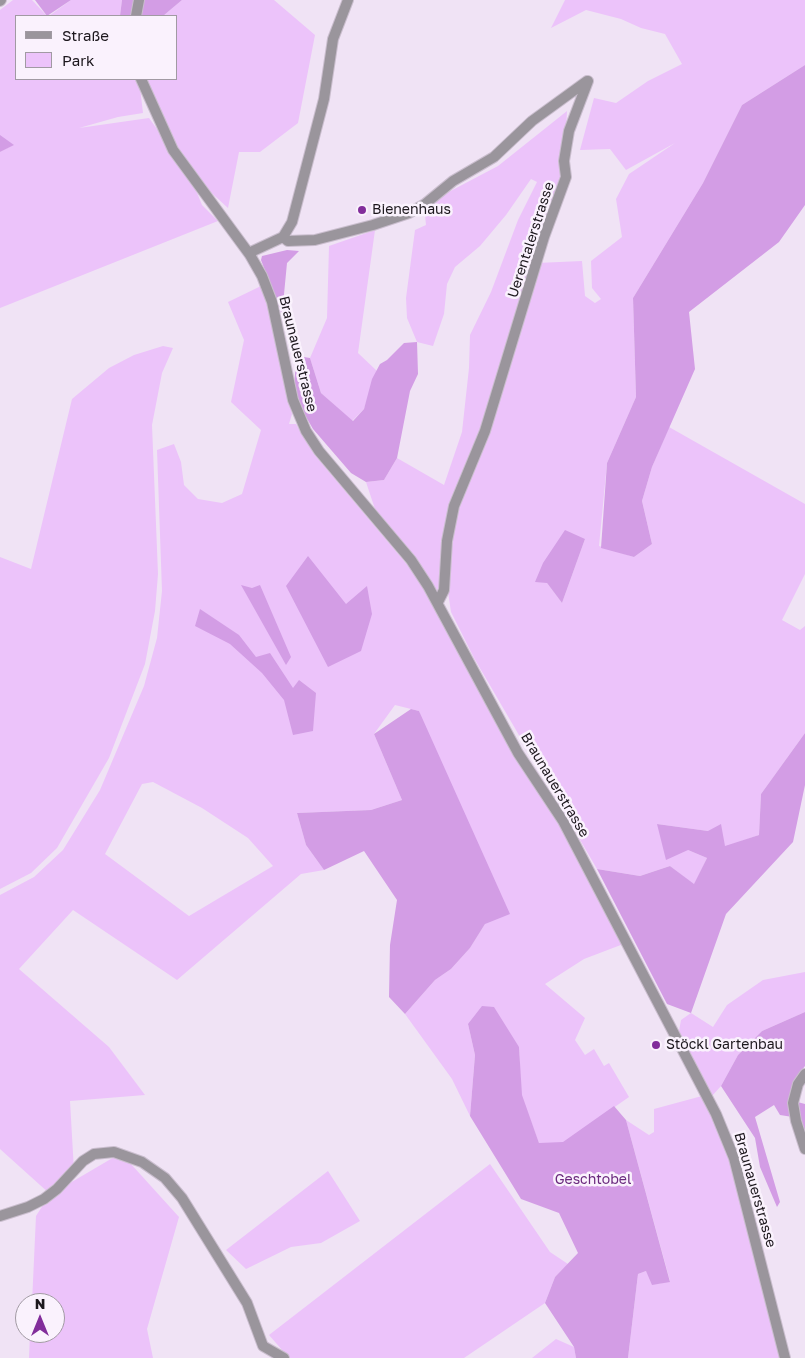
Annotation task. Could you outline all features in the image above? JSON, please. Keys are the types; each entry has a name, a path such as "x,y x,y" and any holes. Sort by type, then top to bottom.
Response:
{"street":[{"path":"136,15 139,0"},
{"path":"250,255 253,251 283,236 294,215 324,99 333,39 348,0"},
{"name":"Braunauerstrasse","path":"141,80 173,150 250,255 269,293 293,400 306,431 319,451 411,560 438,602 518,753 563,822 716,1114 734,1158 785,1358"},
{"name":"Uerentalerstrasse","path":"283,236 288,241 315,240 409,213 425,204 453,181 494,157 532,122 588,81 569,131 564,162 566,177 544,237 484,431 450,518 446,541 444,590 438,602"},
{"path":"805,1074 798,1084 794,1103 796,1121 805,1149"},
{"path":"0,1216 28,1207 44,1199 57,1189 86,1158 94,1154 114,1152 142,1162 165,1178 182,1198 247,1303 263,1346 284,1358"}],"green space":[{"path":"13,0 32,0 46,15 15,15 15,80 139,80 143,113 118,117 79,128 149,118 189,173 202,205 218,221 0,308 0,152 13,145 0,137 0,10"},
{"path":"35,0 71,0 48,15 46,15"},
{"path":"71,0 122,0 120,15 50,15"},
{"path":"122,0 182,0 164,15 120,15"},
{"path":"182,0 274,0 315,35 298,123 260,152 239,152 228,208 205,187 171,141 145,80 178,80 178,15 164,15"},
{"path":"565,0 805,0 805,65 742,105 703,183 633,298 636,397 607,463 599,546 634,557 652,544 642,501 652,467 669,427 805,504 805,574 782,620 800,630 805,626 805,733 761,794 759,835 725,847 708,831 657,824 688,850 707,858 694,885 670,866 640,876 597,869 474,658 451,612 445,572 447,541 537,263 582,261 585,296 595,303 601,299 592,288 591,261 622,237 616,199 629,174 675,143 626,170 610,149 580,150 594,98 616,103 648,81 682,64 665,34 641,28 621,19 586,10 551,28","holes":["585,539 562,603 547,583"]},
{"path":"805,65 805,205 779,242 689,312 695,369 652,467 642,501 652,544 634,557 601,548 607,463 636,397 633,298 703,183 742,105"},
{"path":"567,111 564,175 559,173 566,177 532,260 482,428 452,500 442,587 437,590 375,509 366,482 384,480 397,458 444,485 462,432 469,368 470,335 491,292 518,220 537,182 531,179 506,215 480,246 455,267 447,284 444,314 433,346 417,342 407,318 406,298 415,230 426,225 424,205 498,166"},
{"path":"0,135 14,145 0,152"},
{"path":"375,230 358,353 377,371 364,409 352,421 321,393 310,358 327,318 329,246"},
{"path":"287,250 299,251 287,263 282,315 261,260 262,256"},
{"path":"261,286 270,315 292,414 289,424 296,424 314,454 415,574 475,674 626,943 584,959 545,984 585,1018 575,1040 585,1055 594,1049 604,1066 609,1063 629,1097 563,1143 539,1143 521,1095 519,1047 468,1024 475,1055 470,1116 452,1079 405,1014 435,980 451,969 470,948 485,924 419,711 395,705 374,734 402,800 371,810 297,813 306,845 324,870 301,874 177,980 73,910 19,969 109,1047 145,1095 70,1101 74,1171 53,1193 121,1153 179,1217 147,1329 153,1358 29,1358 30,1343 65,1343 65,1293 32,1293 36,1216 50,1194 0,1149 0,895 34,877 63,850 100,790 144,686 157,638 162,591 157,450 174,444 181,462 184,485 198,499 222,503 242,494 261,430 231,402 244,340 228,302","holes":["153,782 202,808 248,838 273,866 189,916 105,854 142,784"]},
{"path":"417,342 418,374 410,391 397,458 384,480 366,482 351,473 313,429 302,410 294,385 296,363 304,357 310,358 321,393 353,421 364,409 372,379 380,364 387,360 404,343"},
{"path":"163,346 173,348 162,373 152,425 158,574 155,611 145,664 109,758 57,848 31,873 0,889 0,557 31,569 72,399 109,368 134,355"},
{"path":"565,530 585,539 562,603 547,583 535,582 543,563"},
{"path":"308,556 346,604 367,586 372,614 361,651 328,667 286,586"},
{"path":"241,585 252,588 260,585 291,657 286,665"},
{"path":"200,609 239,635 256,657 270,653 293,688 299,680 316,693 313,731 293,735 284,700 262,673 230,644 195,626"},
{"path":"411,709 419,711 510,914 485,924 470,948 451,969 435,980 405,1014 389,997 390,945 397,900 364,851 324,870 306,845 297,813 371,810 402,800 374,734"},
{"path":"805,733 805,785 793,842 726,914 691,1013 667,1004 597,869 640,876 670,866 694,884 707,858 688,850 666,860 657,824 708,831 721,824 725,846 759,835 761,794"},
{"path":"805,972 805,1012 762,1031 738,1055 721,1086 712,1096 679,1031 681,1020 691,1013 713,1027 727,1005 763,980"},
{"name":"Geschtobel","path":"482,1006 494,1007 519,1047 522,1095 539,1143 563,1142 614,1106 626,1120 670,1282 652,1285 646,1271 638,1274 628,1358 576,1358 574,1347 545,1303 555,1277 578,1253 559,1213 521,1199 470,1116 475,1055 468,1024"},
{"path":"805,1012 805,1066 793,1082 790,1100 805,1104 805,1131 799,1118 780,1115 774,1105 755,1117 780,1202 777,1207 760,1167 755,1138 721,1086 738,1055 762,1031"},
{"path":"702,1096 730,1159 780,1358 628,1358 638,1274 646,1271 658,1284 670,1281 626,1120 649,1135 654,1132 654,1109"},
{"path":"490,1164 550,1252 568,1264 555,1277 545,1303 464,1358 289,1358 269,1335"},
{"path":"328,1171 360,1221 321,1243 291,1247 246,1269 226,1250"},
{"path":"556,1339 574,1347 576,1358 532,1358"}],"place":[{"name":"Bienenhaus","path":"362,210"},
{"name":"Stöckl Gartenbau","path":"656,1045"}]}
